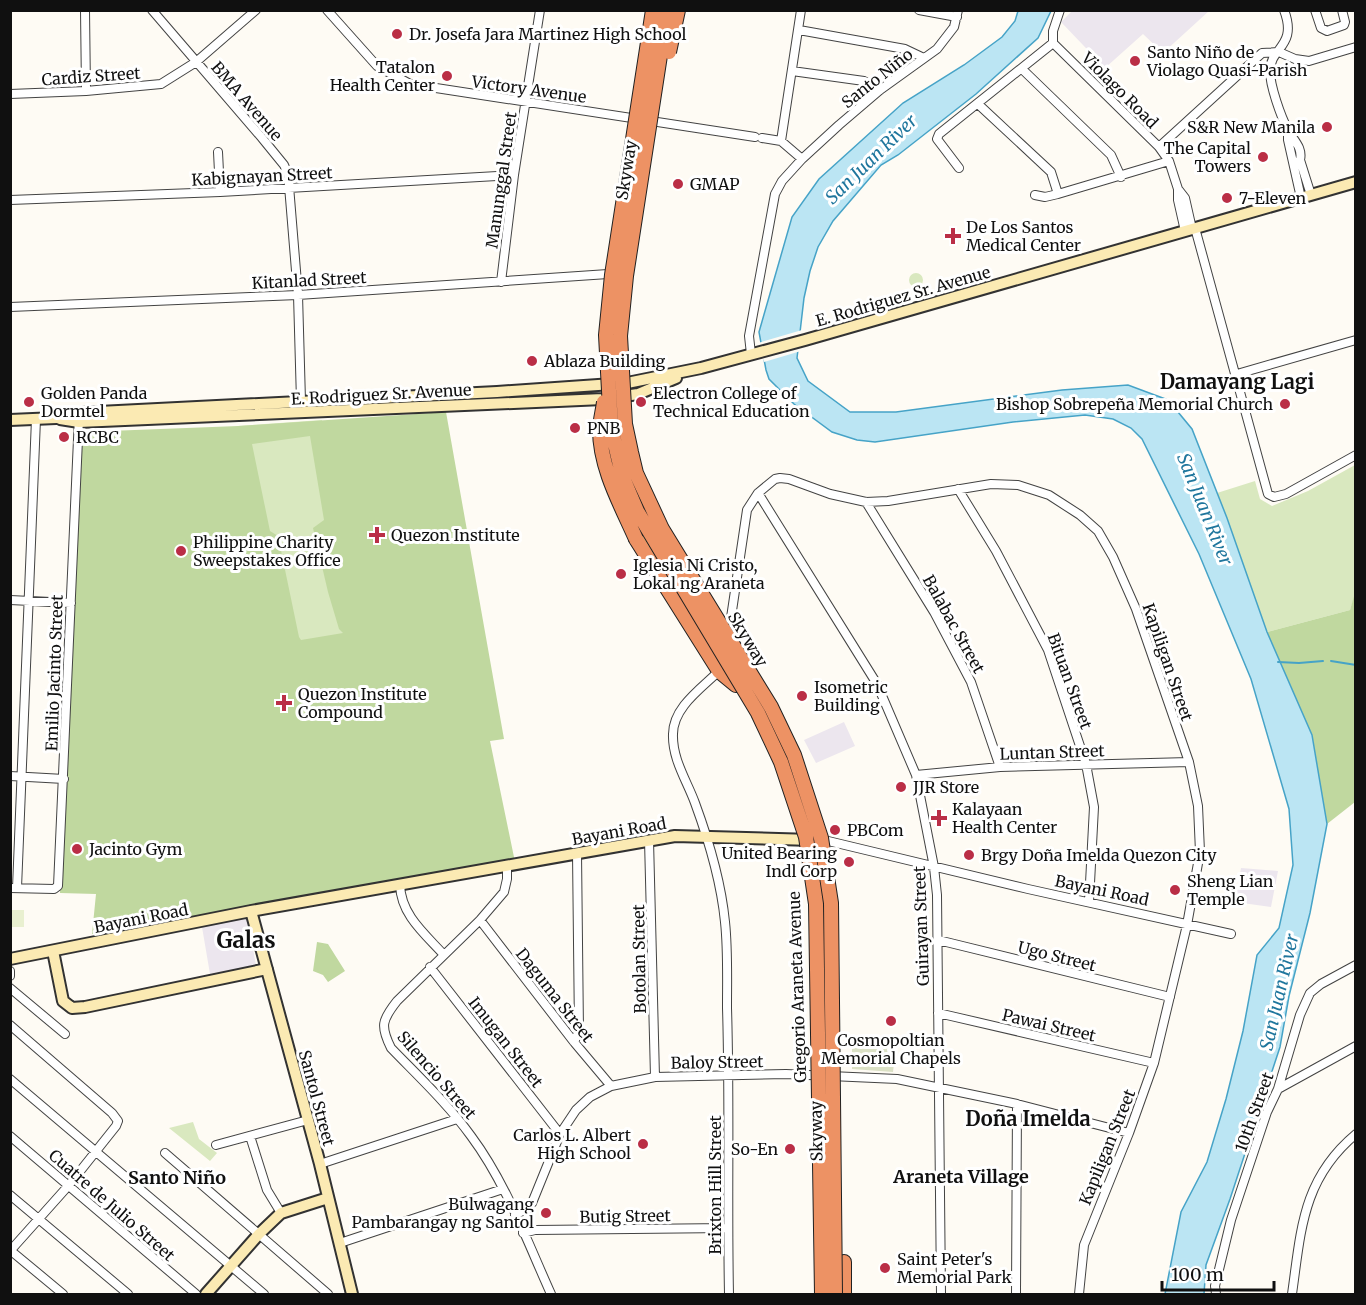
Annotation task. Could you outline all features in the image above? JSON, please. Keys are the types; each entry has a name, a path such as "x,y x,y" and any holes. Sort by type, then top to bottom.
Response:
{"highway":[{"path":"636,113 644,10"},
{"name":"Skyway","path":"652,10 612,275 606,335 605,379 611,427 623,478 637,511 758,713 781,762 806,837 816,904 821,1294"},
{"name":"Skyway","path":"668,10 654,115 627,276 620,336 625,424 636,473 658,520 771,707 794,755 821,838 831,903 832,1114 837,1294"},
{"path":"654,115 678,10"},
{"path":"605,379 600,430 611,483 636,539 719,665 736,685"},
{"path":"832,1114 844,1262 844,1294"}],"main road":[{"path":"673,10 654,115 630,276 624,337 629,423 634,451 652,501 664,525 774,704 792,743 824,840 833,901 837,1294"},
{"path":"636,113 608,274 602,335 605,379 603,399 613,460 632,514 719,665"},
{"name":"E. Rodriguez Sr. Avenue","path":"79,418 605,379 627,383 701,368 805,340 1356,182"},
{"name":"E. Rodriguez Sr. Avenue","path":"10,420 603,399 628,397 701,368"},
{"name":"Gregorio Araneta Avenue","path":"736,685 776,764 804,839 813,904 821,1294"},
{"name":"Bayani Road","path":"10,959 251,911 675,836 824,840"},
{"name":"Santol Street","path":"251,911 320,1164 352,1294"},
{"path":"53,951 63,1001 72,1008 267,969"},
{"path":"206,1294 259,1234 281,1213 328,1198"}],"street":[{"path":"85,10 86,92"},
{"name":"BMA Avenue","path":"152,10 284,165 288,174 291,188 298,295 301,401"},
{"name":"Cardiz Street","path":"10,94 86,92 161,84 196,62 256,10"},
{"name":"Victory Avenue","path":"327,10 377,66 410,84 526,101 654,115 782,141"},
{"name":"Manunggal Street","path":"501,282 514,175 540,10"},
{"path":"801,10 782,141 802,159"},
{"path":"919,10 958,14"},
{"path":"959,168 937,139 939,134 1053,43 1053,31 1060,10"},
{"path":"1284,10 1289,29 1286,41 1272,60 1271,81 1306,196"},
{"path":"1315,10 1321,28 1327,31 1344,25 1342,10"},
{"name":"Santo Niño","path":"756,353 749,343 775,194 802,159 880,90 937,49 946,40 958,14"},
{"path":"799,30 905,49 924,58"},
{"name":"Violago Road","path":"1053,43 1159,147 1169,161 1178,189 1185,198 1191,229 1236,374 1268,495 1274,497 1286,494 1356,455"},
{"path":"1159,147 1262,53 1279,52 1295,59 1310,60 1356,47"},
{"path":"1022,69 1111,155 1121,177"},
{"path":"792,71 864,81 880,90"},
{"path":"978,104 1051,172 1058,194"},
{"path":"218,152 220,192"},
{"path":"1035,195 1045,197 1058,194 1169,161"},
{"name":"Kabignayan Street","path":"10,200 220,192 514,175"},
{"name":"Kitanlad Street","path":"10,308 298,295 608,274"},
{"path":"1236,374 1356,340"},
{"name":"Emilio Jacinto Street","path":"14,888 54,889 58,886 79,418"},
{"path":"14,888 22,776 36,419"},
{"name":"Kapiligan Street","path":"758,493 775,479 780,478 830,494 866,502 888,501 1004,483 1027,488 1049,495 1066,505 1098,531 1123,578 1136,609 1189,762 1198,806 1200,852 1187,925 1154,1064 1084,1245 1079,1294"},
{"name":"Bituan Street","path":"958,489 996,551 1048,650 1086,764 1094,807 1089,902"},
{"path":"729,631 747,510 758,493"},
{"name":"Guirayan Street","path":"758,493 877,684 916,775 934,867 938,940 940,1294"},
{"name":"Balabac Street","path":"866,502 934,612 971,682 1000,767"},
{"path":"10,600 70,603"},
{"name":"Brixton Hill Street","path":"719,665 682,708 676,718 672,733 678,763 707,836 718,878 725,922 729,1075 729,1294"},
{"name":"Luntan Street","path":"916,775 1000,767 1189,762"},
{"path":"10,776 63,779"},
{"name":"Botolan Street","path":"649,840 655,1077"},
{"name":"Bayani Road","path":"824,840 1232,934"},
{"path":"574,1042 579,1031 577,853"},
{"name":"Silencio Street","path":"507,866 504,892 480,920 430,967 387,1014 384,1021 384,1034 391,1048 471,1135 503,1189 551,1294"},
{"path":"400,885 408,915 444,955"},
{"name":"Daguma Street","path":"480,920 611,1086"},
{"name":"Ugo Street","path":"938,940 1170,997"},
{"name":"10th Street","path":"1216,1294 1215,1286 1231,1220 1267,1112 1278,1089 1300,1015 1310,993 1321,984 1356,965"},
{"name":"Imugan Street","path":"430,967 560,1134"},
{"path":"10,971 10,976"},
{"path":"10,988 65,1034"},
{"name":"Pawai Street","path":"938,1013 1154,1064"},
{"path":"10,1025 112,1113 118,1121 96,1153 11,1250 63,1294"},
{"path":"1278,1089 1356,1046"},
{"name":"Baloy Street","path":"515,1215 532,1203 560,1134 576,1110 590,1097 611,1086 655,1077 836,1075 897,1079 1017,1104 1129,1133"},
{"path":"10,1079 264,1294"},
{"path":"1016,1294 1017,1104"},
{"path":"320,1164 457,1119"},
{"path":"216,1145 308,1120"},
{"path":"1292,1294 1303,1219 1315,1186 1335,1154 1356,1134"},
{"name":"Cuatre de Julio Street","path":"10,1136 196,1294"},
{"path":"250,1136 267,1190 281,1213"},
{"path":"165,1153 328,1294"},
{"path":"340,1243 503,1189"},
{"path":"10,1195 128,1294"},
{"name":"Butig Street","path":"523,1233 535,1230 728,1228"}],"shaded area":[{"path":"1072,11 1209,11 1163,53 1143,34 1105,68 1061,22"},
{"path":"844,722 855,746 816,763 804,740"},
{"path":"1241,868 1278,871 1271,907 1235,902"},
{"path":"247,918 256,965 210,974 202,927"}],"green space":[{"path":"913,273 919,273 923,280 919,287 913,287 909,283 909,277"},
{"name":"Quezon Institute Compound","path":"446,412 504,739 490,741 515,862 92,934 96,894 60,893 83,432 238,426","holes":["310,436 324,520 313,528 328,592 339,629 343,633 301,640 278,536 270,531 252,444"]},
{"path":"322,420 360,640 282,654 238,426"},
{"path":"1355,465 1356,593 1350,610 1267,632 1217,493 1255,481 1260,499 1272,506 1308,491"},
{"path":"1355,593 1355,802 1327,824 1312,735 1267,632 1350,610"},
{"path":"11,910 24,910 24,927 11,927"},
{"path":"317,942 328,944 345,971 328,982 323,975 313,971"},
{"path":"852,1042 896,1044 893,1072 852,1069"},
{"path":"193,1122 199,1139 217,1153 210,1161 169,1128"}],"water":[{"name":"San Juan River","path":"1018,11 1051,11 1038,38 976,94 898,155 881,165 833,221 818,247 810,271 804,298 797,358 808,381 850,412 896,412 1062,390 1128,385 1168,400 1192,429 1227,518 1267,632 1312,735 1327,824 1280,1047 1206,1265 1204,1294 1165,1294 1181,1212 1207,1162 1243,1031 1257,955 1279,928 1293,865 1289,809 1251,679 1199,554 1142,439 1131,428 1113,419 1085,415 1013,422 875,442 857,440 832,432 794,404 769,379 759,332 792,217 819,179 903,103 964,65 1002,37 1015,21"}],"pier":[{"path":"802,330 801,351 764,362 758,343"}],"waterway":[{"path":"1278,662 1323,661"},
{"path":"1331,661 1356,665"}],"place":[{"name":"Dr. Josefa Jara Martinez High School","path":"397,34"},
{"name":"Santo Niño de Violago Quasi-Parish","path":"1135,61"},
{"name":"Tatalon Health Center","path":"447,76"},
{"name":"S&R New Manila","path":"1327,127"},
{"name":"The Capital Towers","path":"1263,157"},
{"name":"GMAP","path":"678,184"},
{"name":"7-Eleven","path":"1227,198"},
{"name":"De Los Santos Medical Center","path":"953,236"},
{"name":"Ablaza Building","path":"532,361"},
{"name":"Golden Panda Dormtel","path":"29,402"},
{"name":"Electron College of Technical Education","path":"641,402"},
{"name":"Bishop Sobrepeña Memorial Church","path":"1285,404"},
{"name":"PNB","path":"575,428"},
{"name":"RCBC","path":"64,437"},
{"name":"Quezon Institute","path":"377,535"},
{"name":"Philippine Charity Sweepstakes Office","path":"181,551"},
{"name":"Iglesia Ni Cristo, Lokal ng Araneta","path":"621,574"},
{"name":"Isometric Building","path":"802,696"},
{"name":"Quezon Institute Compound","path":"284,703"},
{"name":"JJR Store","path":"901,787"},
{"name":"Kalayaan Health Center","path":"939,818"},
{"name":"PBCom","path":"835,830"},
{"name":"Jacinto Gym","path":"77,849"},
{"name":"Brgy Doña Imelda Quezon City","path":"969,855"},
{"name":"United Bearing Indl Corp","path":"849,862"},
{"name":"Sheng Lian Temple","path":"1175,890"},
{"name":"Cosmopoltian Memorial Chapels","path":"891,1021"},
{"name":"Carlos L. Albert High School","path":"643,1144"},
{"name":"So-En","path":"790,1149"},
{"name":"Bulwagang Pambarangay ng Santol","path":"546,1213"},
{"name":"Saint Peter's Memorial Park","path":"885,1268"}],"district":[{"name":"Damayang Lagi","path":"1237,381"},
{"name":"Galas","path":"246,940"},
{"name":"Doña Imelda","path":"1028,1118"},
{"name":"Araneta Village","path":"961,1176"},
{"name":"Santo Niño","path":"177,1177"}]}
